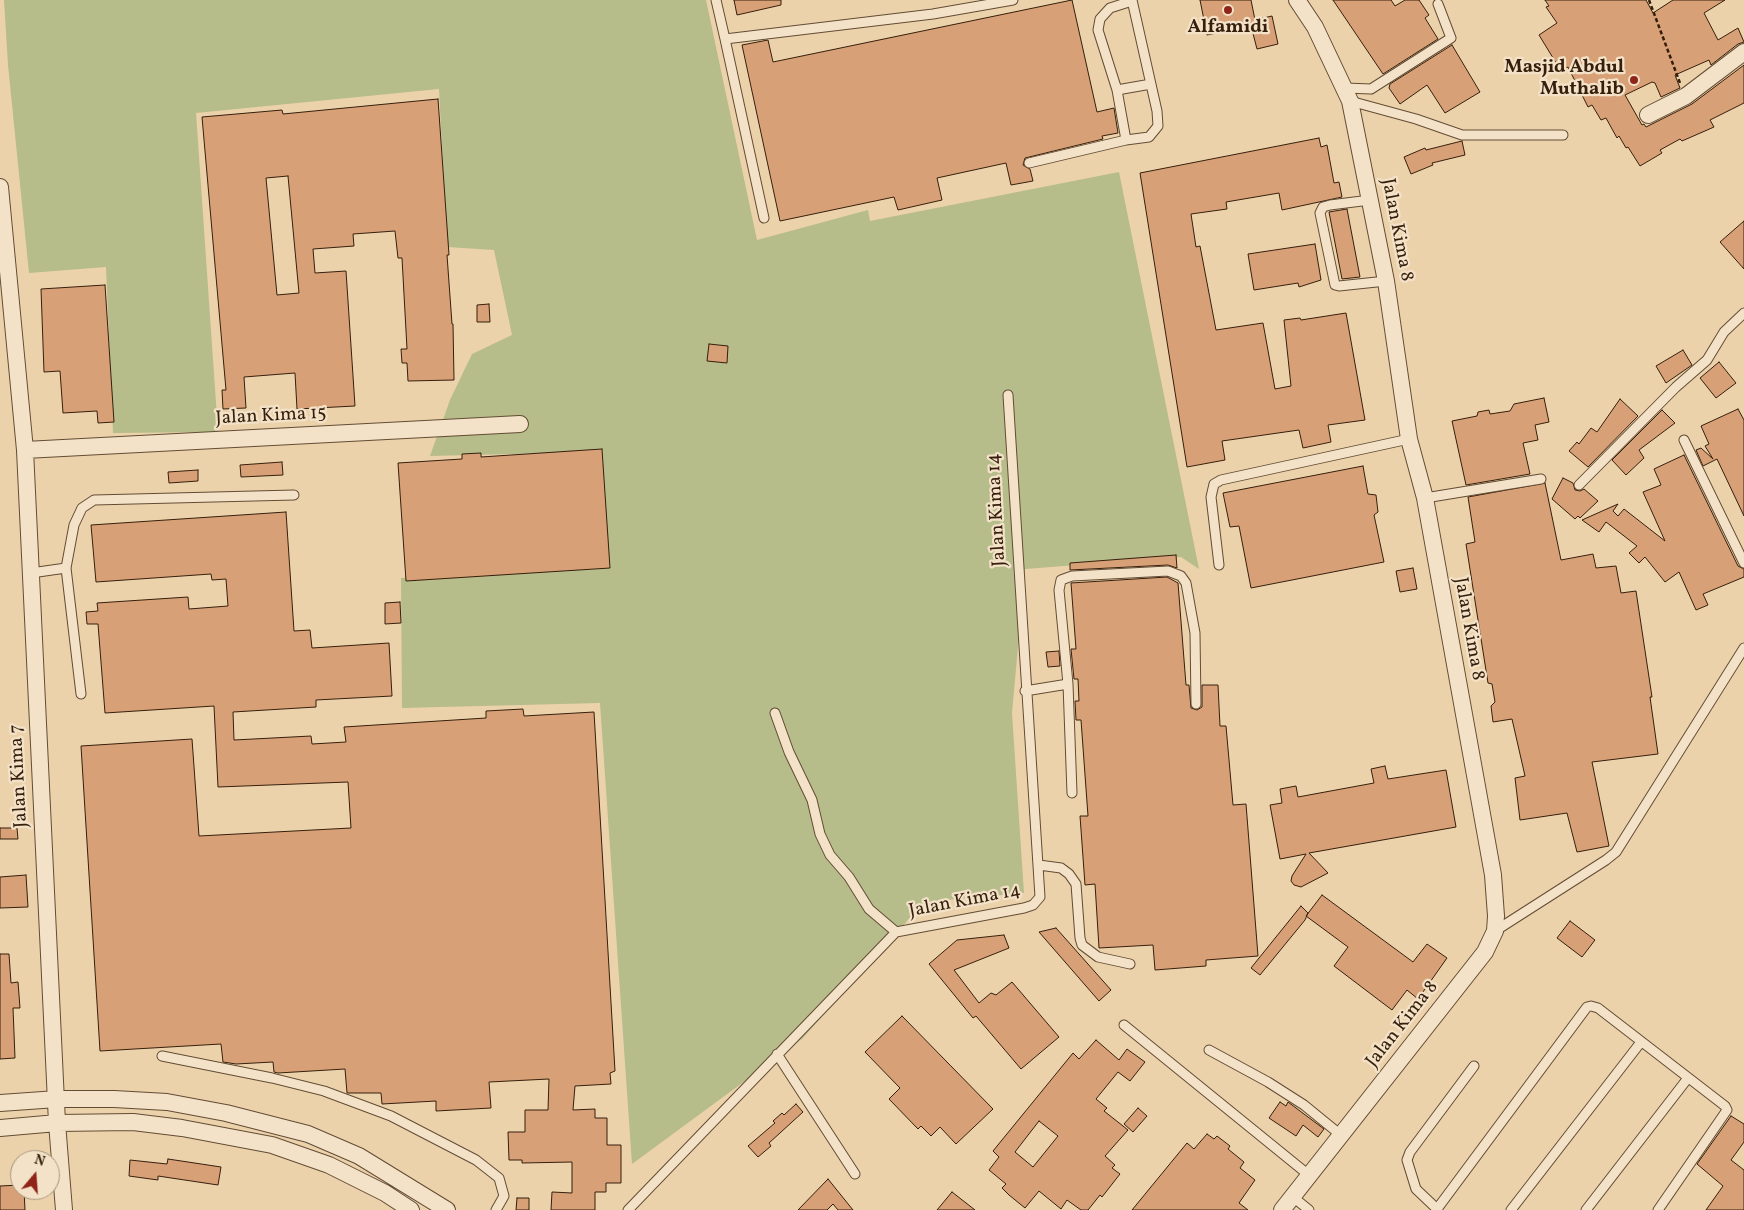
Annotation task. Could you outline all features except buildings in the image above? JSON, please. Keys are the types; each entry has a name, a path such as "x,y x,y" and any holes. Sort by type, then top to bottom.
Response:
{"street":[{"name":"Jalan Kima 8","path":"1287,1204 1485,952 1495,931 1496,897 1425,498 1409,439 1386,281 1348,94 1315,27 1297,0"},
{"path":"1648,114 1686,96 1744,52"},
{"name":"Jalan Kima 7","path":"0,188 25,450 57,1123 64,1210"},
{"name":"Jalan Kima 15","path":"25,450 520,424"},
{"path":"0,1103 57,1099 167,1102 226,1113 308,1134 359,1156 447,1210"},
{"path":"0,1128 57,1123 133,1122 182,1128 272,1145 329,1165 384,1193 411,1210"}],"lane":[{"path":"716,0 764,218"},
{"path":"725,39 933,14 1013,0"},
{"path":"1029,163 1126,140 1149,137 1158,126 1151,84 1132,1 1110,8 1100,19 1098,30 1117,90 1126,140"},
{"path":"1348,94 1371,89 1451,38 1438,4"},
{"path":"1117,90 1151,84"},
{"path":"1348,94 1462,135 1563,136"},
{"path":"1370,200 1330,205 1323,207 1320,213 1335,284 1339,286 1386,281"},
{"path":"1579,485 1676,387 1707,360 1724,332 1744,313"},
{"name":"Jalan Kima 14","path":"628,1210 896,932 1033,905 1040,897 1025,691 1008,395"},
{"path":"1219,565 1211,497 1214,484 1221,480 1409,439"},
{"path":"1684,440 1744,563"},
{"path":"1425,498 1541,479"},
{"path":"81,694 66,568 74,525 82,508 94,500 294,495"},
{"path":"31,574 66,568"},
{"path":"1072,793 1068,684 1059,590 1061,580 1072,576 1168,571 1181,576 1186,583 1195,633 1196,704"},
{"path":"1495,931 1616,852 1744,648"},
{"path":"1025,691 1068,684"},
{"path":"775,713 789,752 812,800 820,834 830,855 849,877 869,909 896,932"},
{"path":"1039,865 1061,868 1069,874 1076,884 1082,945 1098,957 1130,964"},
{"path":"1474,1066 1410,1152 1407,1160 1416,1189 1438,1209 1587,1007 1591,1006 1598,1008 1726,1106 1727,1110 1658,1210"},
{"path":"1124,1025 1310,1176"},
{"path":"1511,1210 1641,1042"},
{"path":"1208,1050 1268,1082 1304,1105 1342,1136"},
{"path":"777,1054 855,1174"},
{"path":"162,1056 272,1078 324,1091 391,1116 476,1160 499,1178 504,1196 496,1210"},
{"path":"1586,1210 1688,1078"},
{"path":"1287,1204 1309,1210"}],"path":[{"path":"1649,0 1686,96"}],"green space":[{"path":"4,0 706,0 757,240 868,210 870,221 1119,172 1199,569 1181,557 1025,569 1012,713 1024,893 924,902 802,1039 632,1164 600,703 402,708 401,578 599,569 596,452 430,456 450,400 472,354 512,335 494,250 447,247 439,89 196,113 218,432 113,433 106,267 29,273 8,65"}],"place":[{"name":"Alfamidi","path":"1228,10"},
{"name":"Masjid Abdul Muthalib","path":"1634,80"}]}
